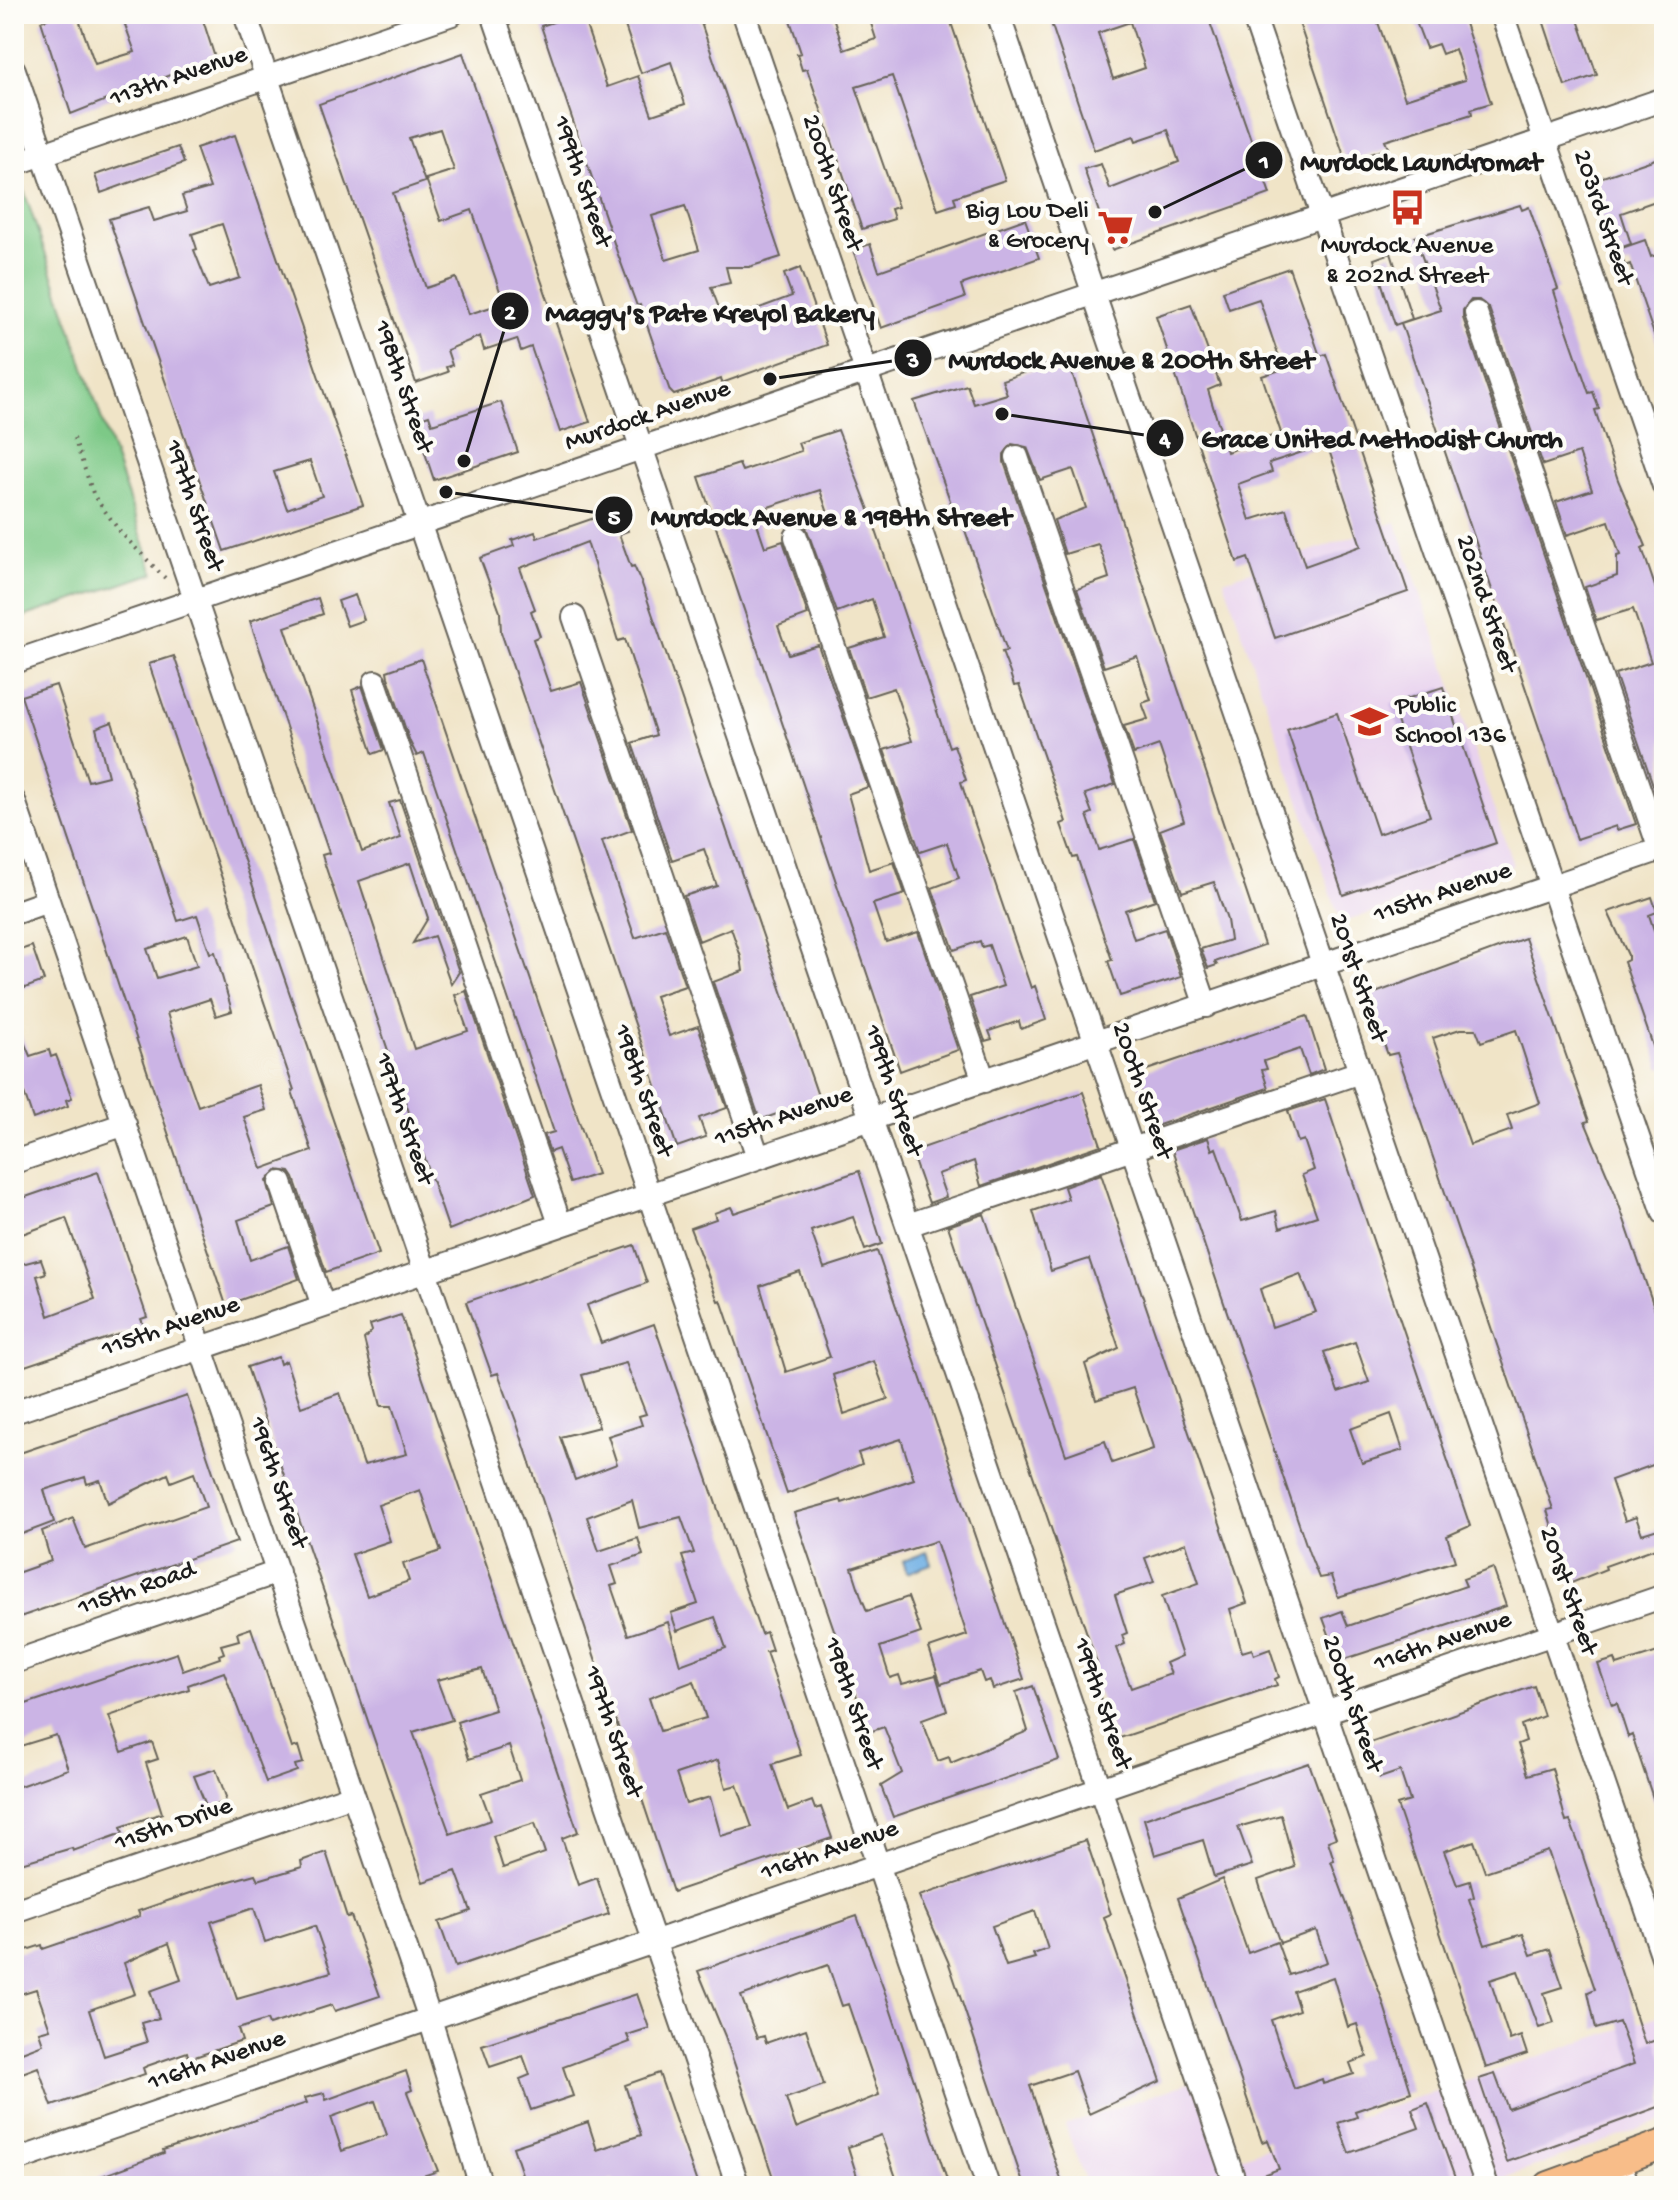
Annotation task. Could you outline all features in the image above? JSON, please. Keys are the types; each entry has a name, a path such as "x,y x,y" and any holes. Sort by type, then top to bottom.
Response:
{"main road":[{"path":"1549,2186 1623,2173 1664,2144"}],"street":[{"name":"198th Street","path":"245,14 988,2186"},
{"name":"113th Avenue","path":"14,164 452,14"},
{"name":"199th Street","path":"493,14 1236,2186"},
{"name":"200th Street","path":"744,14 1487,2186"},
{"name":"201st Street","path":"998,14 1664,1960"},
{"name":"202nd Street","path":"1253,14 1664,1213"},
{"name":"203rd Street","path":"1502,14 1664,486"},
{"name":"197th Street","path":"14,70 738,2186"},
{"name":"Murdock Avenue","path":"14,662 1664,99"},
{"path":"1476,313 1662,849"},
{"path":"1017,457 1206,1006"},
{"path":"796,537 984,1081"},
{"path":"574,617 758,1157"},
{"path":"375,682 560,1224"},
{"name":"196th Street","path":"14,801 430,2019 481,2186"},
{"name":"115th Avenue","path":"14,1412 1662,849"},
{"path":"14,913 48,901"},
{"path":"908,1225 1360,1072"},
{"path":"14,1162 125,1124"},
{"path":"281,1183 323,1306"},
{"name":"115th Road","path":"14,1662 278,1572"},
{"name":"116th Avenue","path":"14,2161 1664,1596"},
{"name":"115th Drive","path":"14,1911 353,1795"}],"path":[{"path":"74,438 94,496 121,533 168,581"}],"shaded area":[{"name":"Public School 136","path":"1396,522 1513,865 1341,923 1224,580"},
{"path":"1664,2014 1664,2120 1483,2186 1087,2186 1065,2125 1212,2075 1240,2157"}],"green space":[{"path":"23,188 154,573 14,620 14,191"}],"water":[{"path":"927,1552 931,1564 907,1573 903,1561"}],"building":[{"path":"46,14 77,14 95,64 135,52 121,14 201,14 217,64 187,74 185,69 71,114 41,21 47,19"},
{"path":"582,14 607,87 638,76 652,115 685,104 671,62 641,73 621,14 698,14 781,257 749,267 726,267 730,283 711,287 724,321 792,296 784,274 800,268 827,345 722,383 721,379 674,395 670,391 640,305 637,306 617,252 541,26","holes":["685,206 699,250 666,260 652,216"]},
{"path":"788,14 832,14 844,50 876,39 868,14 887,14 889,21 909,14 948,14 1005,180 954,197 956,204 938,210 892,76 856,87 898,207 891,209 894,219 862,229 807,69 802,70 797,54 801,53"},
{"path":"1048,14 1207,14 1270,194 1112,250 1084,169 1101,164 1110,189 1179,162 1168,130 1136,141 1134,136 1094,150","holes":["1130,22 1145,68 1113,79 1098,33"]},
{"path":"1296,14 1375,14 1405,99 1465,80 1455,49 1442,54 1438,44 1426,48 1413,14 1462,14 1491,103 1471,109 1472,114 1385,141 1388,148 1346,162"},
{"path":"1541,14 1576,14 1597,75 1565,86"},
{"path":"463,53 590,422 560,432 531,347 521,351 517,339 484,350 480,336 447,350 452,365 446,367 448,372 416,383 319,104","holes":["440,129 454,170 426,179 441,221 472,210 504,303 469,314 456,278 426,288 393,193 425,182 409,138"]},
{"path":"235,135 363,505 224,551 109,219 149,207 154,221 187,211 182,196 210,188 196,148","holes":["222,224 240,278 209,288 194,250 197,249 192,234","310,461 322,496 287,509 274,472"]},
{"path":"178,147 184,163 101,193 95,175"},
{"path":"1664,156 1664,198 1621,213 1631,244 1614,250 1588,182"},
{"path":"1520,205 1522,210 1529,207 1558,289 1554,291 1559,307 1589,393 1593,392 1599,409 1595,410 1618,480 1646,546 1642,548 1664,613 1663,814 1615,674 1651,662 1639,626 1633,609 1596,620 1585,587 1617,576 1617,556 1620,555 1609,521 1567,535 1556,502 1592,490 1579,453 1543,465 1489,308 1479,300 1471,300 1463,310 1463,318 1636,824 1617,830 1616,826 1577,839 1401,323 1441,310 1415,237"},
{"path":"1025,219 1039,258 961,285 965,298 881,328 853,250 870,244 879,271"},
{"path":"1645,240 1651,257 1656,255 1664,279 1661,355 1630,264 1625,266 1619,249"},
{"path":"1391,253 1412,319 1395,325 1374,259"},
{"path":"1289,268 1320,356 1326,354 1408,592 1275,638 1248,558 1237,562 1156,316 1191,304 1220,385 1208,390 1227,452 1281,433 1262,376 1283,369 1259,299 1229,309 1223,291","holes":["1327,444 1361,546 1305,566 1286,509 1250,520 1238,484 1272,472 1269,463"]},
{"path":"1067,358 1264,945 1215,962 1217,965 1208,968 1201,949 1230,940 1227,920 1214,882 1182,892 1160,830 1184,821 1159,745 1134,754 1124,726 1148,719 1142,703 1151,700 1137,656 1104,667 1077,589 1109,578 1104,559 1098,544 1065,554 1054,520 1086,508 1073,469 1040,480 1027,447 1012,444 1004,454 1004,462 1115,784 1085,794 1092,813 1087,815 1099,850 1134,839 1155,900 1125,910 1134,939 1165,929 1181,977 1120,996 1108,961 1112,960 1077,857 1073,858 1061,824 1066,822 1019,685 1014,686 1002,652 1007,651 959,513 955,514 914,401 967,385 974,404 1007,394 1002,380"},
{"path":"501,402 518,452 434,480 414,420 429,415 432,424"},
{"path":"838,430 868,507 949,747 954,745 966,780 961,782 966,798 1031,988 1035,986 1046,1020 1021,1029 1019,1021 989,1031 992,1039 985,1041 970,997 1003,986 989,945 982,947 980,941 954,950 932,888 959,878 947,843 920,852 884,750 912,741 894,688 866,697 849,648 884,637 872,599 837,612 806,527 830,519 820,490 753,512 765,547 783,541 808,615 778,626 788,654 818,645 868,787 848,794 869,870 894,862 905,894 873,904 886,942 918,932 958,1050 900,1071 699,477 739,464 742,471 801,451 798,443"},
{"path":"620,509 628,531 619,534 631,567 634,566 642,584 819,1099 760,1120 713,982 743,971 741,957 731,928 699,941 684,896 717,886 704,849 672,860 632,743 656,735 625,639 618,641 587,542 520,568 535,609 531,611 540,636 533,639 551,691 581,682 632,830 602,841 635,938 665,928 685,986 655,996 669,1036 698,1026 727,1108 699,1118 706,1137 677,1147 501,632 500,612 480,558 514,546 512,540 535,532 537,538"},
{"path":"355,595 364,620 347,626 338,601"},
{"path":"318,598 323,614 285,627 362,852 401,838 389,803 400,800 459,972 451,984 434,936 413,943 428,918 410,863 359,881 414,1049 468,1031 455,995 466,991 535,1195 449,1230 325,865 322,855 329,853 250,621"},
{"path":"174,656 379,1254 326,1272 294,1178 290,1172 277,1170 267,1181 274,1207 238,1220 250,1260 288,1246 299,1279 226,1305 21,696 56,685 88,781 108,776 96,728 112,722 178,921 197,915 210,953 215,952 232,1011 216,1016 210,999 167,1013 180,1055 198,1106 258,1085 266,1110 244,1117 262,1169 312,1151 149,664","holes":["187,936 197,966 157,978 147,949"]},
{"path":"421,659 597,1174 570,1183 558,1149 550,1152 544,1135 554,1132 424,753 417,756 410,742 388,677 387,671"},
{"path":"362,686 384,750 373,754 352,690"},
{"path":"1443,687 1496,843 1343,895 1287,730 1337,713 1378,834 1430,816 1391,704"},
{"path":"1652,897 1657,912 1649,915 1664,960 1664,1068 1661,1069 1624,962 1628,960 1628,955 1608,912"},
{"path":"1525,938 1589,1121 1585,1122 1615,1193 1664,1336 1664,1461 1611,1480 1625,1521 1636,1517 1642,1534 1664,1527 1664,1545 1605,1566 1606,1569 1569,1584 1547,1510 1553,1509 1409,1087 1397,1053 1388,1055 1367,996","holes":["1460,1029 1476,1029 1481,1042 1516,1030 1540,1103 1507,1115 1512,1130 1470,1145 1433,1038"]},
{"path":"32,946 44,981 14,992 14,952"},
{"path":"1307,1016 1324,1069 1309,1075 1300,1049 1264,1061 1267,1069 1262,1070 1268,1088 1153,1127 1135,1074"},
{"path":"14,1018 30,1056 49,1050 51,1057 56,1055 72,1098 66,1100 68,1106 33,1119 14,1063"},
{"path":"1083,1092 1101,1145 981,1186 974,1161 938,1174 946,1197 929,1203 911,1152"},
{"path":"1325,1099 1470,1526 1447,1536 1455,1561 1338,1597 1331,1576 1319,1578 1309,1553 1172,1150 1208,1138 1212,1150 1216,1148 1242,1221 1276,1211 1280,1228 1317,1216 1302,1175 1314,1170 1304,1140 1298,1142 1288,1111","holes":["1300,1274 1316,1312 1272,1327 1260,1289","1355,1342 1369,1382 1338,1392 1324,1352","1391,1414 1403,1450 1362,1463 1350,1429"]},
{"path":"859,1171 882,1244 865,1250 853,1217 811,1231 824,1268 877,1251 1024,1679 993,1689 990,1680 984,1682 980,1671 941,1684 929,1648 967,1635 936,1541 852,1568 862,1599 867,1611 908,1597 921,1633 880,1647 890,1678 899,1675 902,1684 936,1675 947,1711 922,1720 938,1761 949,1757 951,1763 1028,1731 1016,1692 1033,1686 1059,1760 893,1817 881,1786 902,1773 884,1727 869,1732 794,1513 841,1500 842,1503 914,1479 901,1439 858,1453 862,1464 787,1494 721,1300 718,1301 690,1228 716,1219 714,1213 731,1207 734,1213","holes":["800,1272 830,1357 786,1372 760,1286","874,1361 888,1399 844,1414 833,1375"]},
{"path":"98,1172 147,1317 141,1319 144,1326 19,1368 14,1354 14,1327 23,1324 14,1291 14,1266 41,1259 46,1273 37,1276 49,1316 95,1299 66,1218 14,1237 14,1201"},
{"path":"1101,1174 1247,1603 1230,1609 1242,1652 1252,1649 1254,1655 1270,1649 1279,1677 1275,1679 1277,1685 1114,1740 1090,1666 1097,1663 948,1226 984,1214 1066,1455 1105,1441 1112,1463 1153,1449 1133,1388 1096,1400 1085,1364 1119,1348 1089,1259 1051,1271 1033,1211 1068,1199 1064,1187","holes":["1186,1543 1199,1583 1162,1596 1182,1656 1166,1663 1171,1674 1131,1688 1116,1648 1125,1644 1122,1635 1127,1633 1115,1595 1154,1582 1145,1558"]},
{"path":"634,1245 647,1283 587,1305 601,1343 654,1324 761,1634 766,1632 772,1650 766,1652 801,1755 772,1764 788,1810 812,1801 815,1809 821,1807 832,1838 673,1892 516,1421 498,1373 492,1375 466,1302","holes":["626,1363 646,1414 639,1416 642,1425 608,1436 617,1464 575,1480 560,1437 599,1427 582,1375","632,1500 639,1528 681,1517 694,1553 682,1556 698,1604 671,1613 677,1631 715,1617 726,1648 680,1665 668,1622 628,1635 611,1586 617,1584 611,1566 643,1555 638,1538 599,1551 587,1517","694,1681 706,1718 660,1731 649,1698","718,1760 726,1788 737,1785 752,1827 721,1836 710,1797 686,1804 676,1774"]},
{"path":"401,1315 578,1832 562,1838 578,1885 597,1878 609,1914 455,1967 439,1922 471,1911 456,1871 423,1882 247,1367 278,1357 280,1364 286,1361 301,1407 340,1393 364,1465 407,1454 392,1406 381,1406 364,1339 372,1331 370,1325","holes":["420,1490 441,1551 403,1564 409,1581 367,1596 352,1554 390,1541 378,1505","482,1669 495,1710 457,1722 469,1759 509,1746 520,1780 481,1793 491,1820 450,1834 413,1732 452,1720 437,1680","535,1823 545,1853 503,1868 493,1836"]},
{"path":"187,1396 237,1542 14,1619 14,1574 51,1561 42,1531 73,1518 85,1549 206,1507 194,1473 171,1482 168,1474 108,1503 100,1480 87,1484 85,1477 44,1490 54,1522 14,1537 14,1455"},
{"path":"1493,1568 1506,1606 1339,1661 1323,1618 1342,1611 1348,1626 1466,1586 1463,1579"},
{"path":"251,1628 292,1748 298,1746 303,1763 295,1765 297,1771 266,1782 224,1672 188,1685 189,1689 109,1716 122,1752 152,1742 158,1759 146,1763 162,1813 121,1827 123,1833 73,1851 72,1848 14,1865 14,1788 68,1769 56,1735 14,1748 14,1708 177,1653 183,1671 220,1658 219,1655 224,1653 221,1645 239,1640 237,1633"},
{"path":"1664,1650 1664,1822 1661,1822 1632,1735 1628,1737 1617,1703 1612,1705 1598,1664 1615,1659 1617,1665"},
{"path":"1534,1686 1544,1716 1521,1725 1526,1741 1518,1744 1528,1775 1552,1768 1566,1822 1570,1821 1581,1850 1645,2044 1656,2040 1664,2063 1664,2105 1507,2162 1479,2079 1495,2074 1508,2109 1634,2064 1619,2022 1596,2029 1588,1992 1595,1989 1548,1851 1485,1872 1474,1841 1444,1851 1457,1885 1470,1881 1474,1897 1469,1899 1485,1945 1523,1934 1531,1955 1550,1949 1563,1987 1544,1993 1554,2023 1539,2028 1518,1971 1490,1980 1510,2040 1521,2036 1527,2054 1486,2068 1397,1805 1410,1801 1400,1771 1380,1778 1367,1744"},
{"path":"1309,1763 1336,1838 1328,1841 1334,1860 1331,1861 1382,1999 1411,2092 1355,2111 1357,2117 1338,2123 1349,2153 1419,2128 1412,2109 1428,2103 1456,2181 1442,2186 1250,2186 1249,2180 1279,2169 1268,2140 1262,2142 1178,1898 1222,1879 1248,1953 1277,1942 1289,1975 1327,1962 1316,1930 1280,1943 1262,1893 1258,1880 1295,1867 1281,1815 1238,1827 1252,1865 1214,1877 1203,1840 1155,1855 1144,1819","holes":["1333,1977 1348,2027 1357,2024 1367,2057 1350,2063 1354,2074 1323,2084 1322,2079 1294,2089 1271,2020 1299,2010 1293,1991"]},
{"path":"216,1769 225,1802 207,1808 194,1776"},
{"path":"1086,1840 1111,1914 1104,1917 1161,2081 1089,2114 1074,2071 1030,2086 1061,2179 1057,2180 1059,2186 1024,2186 948,1961 919,1896","holes":["1035,1911 1048,1949 1033,1954 1035,1958 1006,1966 992,1926"]},
{"path":"326,1852 347,1917 351,1916 380,1996 335,2011 332,2005 269,2025 267,2020 238,2029 242,2041 189,2059 187,2052 143,2068 145,2074 52,2106 38,2067 14,2076 14,2055 43,2044 39,2032 50,2029 36,1989 14,1996 14,1954 42,1945 43,1949 140,1916 138,1911 205,1888 255,1874 258,1880 302,1867 301,1861","holes":["254,1908 265,1942 315,1926 331,1972 237,1999 211,1922","169,1943 181,1980 150,1991 159,2018 141,2023 147,2042 104,2056 89,2010 135,1994 124,1963"]},
{"path":"857,1916 949,2186 899,2186 881,2135 848,2147 860,2186 776,2186 725,2036 698,1971","holes":["828,1965 842,2006 848,2004 879,2095 796,2128 786,2098 824,2085 806,2029 766,2043 764,2036 757,2038 741,1996"]},
{"path":"637,1994 649,2028 627,2035 630,2042 563,2067 573,2096 531,2110 520,2079 530,2075 523,2056 490,2067 482,2045"},
{"path":"406,2071 412,2090 407,2092 438,2171 393,2186 320,2186 319,2180 299,2186 75,2186 164,2153 163,2150 307,2103 305,2098 324,2093 326,2100","holes":["375,2101 387,2135 342,2151 331,2117"]},
{"path":"659,2073 698,2186 634,2186 633,2179 615,2185 613,2179 592,2186 526,2186 513,2147 588,2122 597,2150 641,2135 625,2085"}],"place":[{"name":"Murdock Avenue & 202nd Street","path":"1407,208"},
{"name":"Murdock Laundromat","path":"1155,212"},
{"name":"Big Lou Deli & Grocery","path":"1115,227"},
{"name":"Murdock Avenue & 200th Street","path":"770,379"},
{"name":"Grace United Methodist Church","path":"1002,414"},
{"name":"Maggy's Pate Kreyol Bakery","path":"464,461"},
{"name":"Murdock Avenue & 198th Street","path":"446,492"},
{"name":"Public School 136","path":"1369,722"}]}
